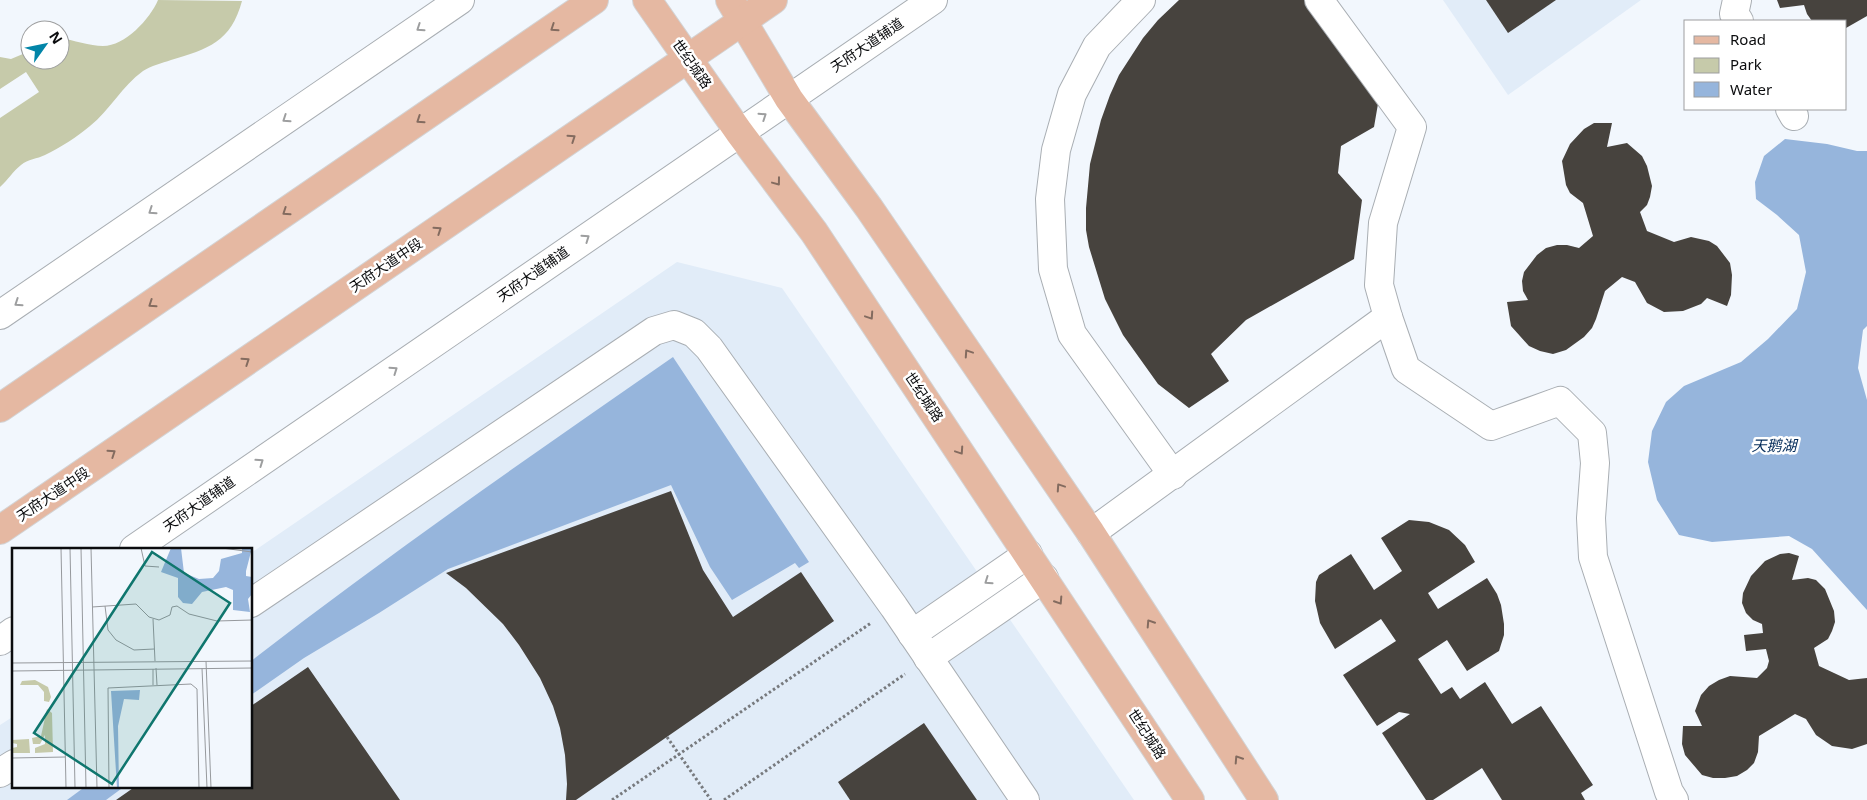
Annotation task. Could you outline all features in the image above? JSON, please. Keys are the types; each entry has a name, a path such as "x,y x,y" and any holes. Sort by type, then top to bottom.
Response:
{"main road":[{"path":"0,408 594,0"},
{"name":"世纪城路","path":"647,0 740,132 814,232 1190,800"},
{"name":"天府大道中段","path":"0,530 688,58 737,10 773,0"},
{"path":"737,10 789,98 869,208 1092,533 1264,800"}],"street":[{"path":"0,315 460,0"},
{"name":"天府大道辅道","path":"135,548 933,0"},
{"path":"1141,0 1097,46 1072,94 1056,150 1050,199 1053,268 1072,334 1173,475"},
{"path":"1319,0 1412,127 1382,223 1379,285 1406,369 1491,426 1560,401 1592,433 1595,463 1591,518 1593,557 1669,792 1674,800"},
{"path":"1737,0 1734,14 1738,20"},
{"path":"1092,533 1388,317"},
{"path":"252,602 654,331 674,325 694,333 710,348 894,607 1025,800"},
{"path":"912,634 1028,554"},
{"path":"928,658 1044,578"},
{"path":"0,641 12,632"},
{"path":"0,773 12,765"}],"path":[{"path":"612,800 894,607"},
{"path":"724,800 928,658"},
{"path":"667,737 710,800"}],"shaded area":[{"path":"1443,0 1641,0 1508,95"},
{"path":"677,262 782,288 1134,800 0,800 0,725 12,717 12,788 252,788 252,552"}],"green space":[{"path":"158,0 242,1 231,26 216,42 196,52 143,71 104,113 85,130 51,152 24,163 0,187 0,118 39,92 26,72 0,89 0,57 11,59 20,55 20,70 70,70 70,40 98,46 111,45 136,30"}],"water":[{"name":"天鹅湖","path":"1785,139 1867,151 1867,326 1863,330 1858,368 1867,400 1867,610 1812,549 1789,536 1712,542 1679,535 1657,500 1648,462 1652,431 1666,402 1684,386 1741,362 1768,339 1797,309 1806,272 1799,235 1756,199 1755,182 1764,156"},
{"path":"673,357 809,562 799,568 795,563 732,600 710,567 671,485 448,569 304,658 252,694 252,660 407,544"},
{"path":"83,788 122,788 106,800 67,800"}],"building":[{"path":"1179,0 1306,0 1379,98 1374,127 1341,146 1338,173 1362,200 1354,259 1246,320 1211,354 1229,381 1189,408 1158,384 1123,335 1105,299 1089,247 1086,230 1090,164 1101,120 1110,95 1119,75 1143,38"},
{"path":"1486,0 1556,0 1508,33"},
{"path":"1777,0 1867,0 1867,16 1847,27 1847,20 1811,20 1804,5 1780,8"},
{"path":"1594,123 1612,123 1607,147 1627,143 1642,156 1647,166 1652,186 1647,205 1640,212 1647,231 1674,242 1691,237 1709,241 1717,246 1730,263 1732,275 1731,295 1727,306 1707,298 1701,304 1683,311 1664,312 1647,303 1635,282 1622,277 1605,291 1592,328 1584,337 1566,350 1553,354 1529,346 1511,326 1507,302 1528,300 1523,291 1522,281 1524,272 1537,255 1546,248 1567,245 1579,248 1593,236 1583,203 1570,193 1566,185 1562,161 1570,144 1584,129"},
{"path":"671,491 703,570 733,617 801,572 834,621 576,800 566,800 565,755 560,728 553,706 540,678 503,624 466,588 446,573"},
{"path":"1409,520 1429,522 1449,530 1465,545 1475,562 1428,593 1438,609 1487,578 1497,594 1504,624 1504,635 1499,651 1467,671 1447,640 1418,659 1441,694 1452,687 1460,699 1485,682 1512,724 1541,706 1593,785 1581,793 1585,800 1502,800 1482,768 1433,800 1426,800 1382,733 1410,714 1399,712 1377,726 1343,675 1396,641 1381,619 1335,649 1320,623 1315,601 1316,582 1319,575 1351,554 1374,590 1402,571 1381,538"},
{"path":"1789,553 1799,556 1792,580 1808,578 1816,580 1825,589 1834,611 1835,622 1828,639 1814,648 1819,666 1849,680 1867,678 1867,744 1852,749 1832,746 1816,735 1806,719 1795,714 1759,736 1758,752 1754,763 1747,770 1737,776 1725,778 1713,778 1702,775 1685,755 1682,744 1683,726 1702,726 1695,711 1701,695 1709,686 1730,676 1757,678 1767,668 1769,661 1766,649 1746,651 1744,635 1763,633 1762,624 1753,620 1746,613 1742,603 1743,593 1751,576 1765,561 1780,554"},
{"path":"308,667 400,800 116,800 133,788 252,788 252,705"},
{"path":"924,723 977,800 850,800 838,782"}]}
